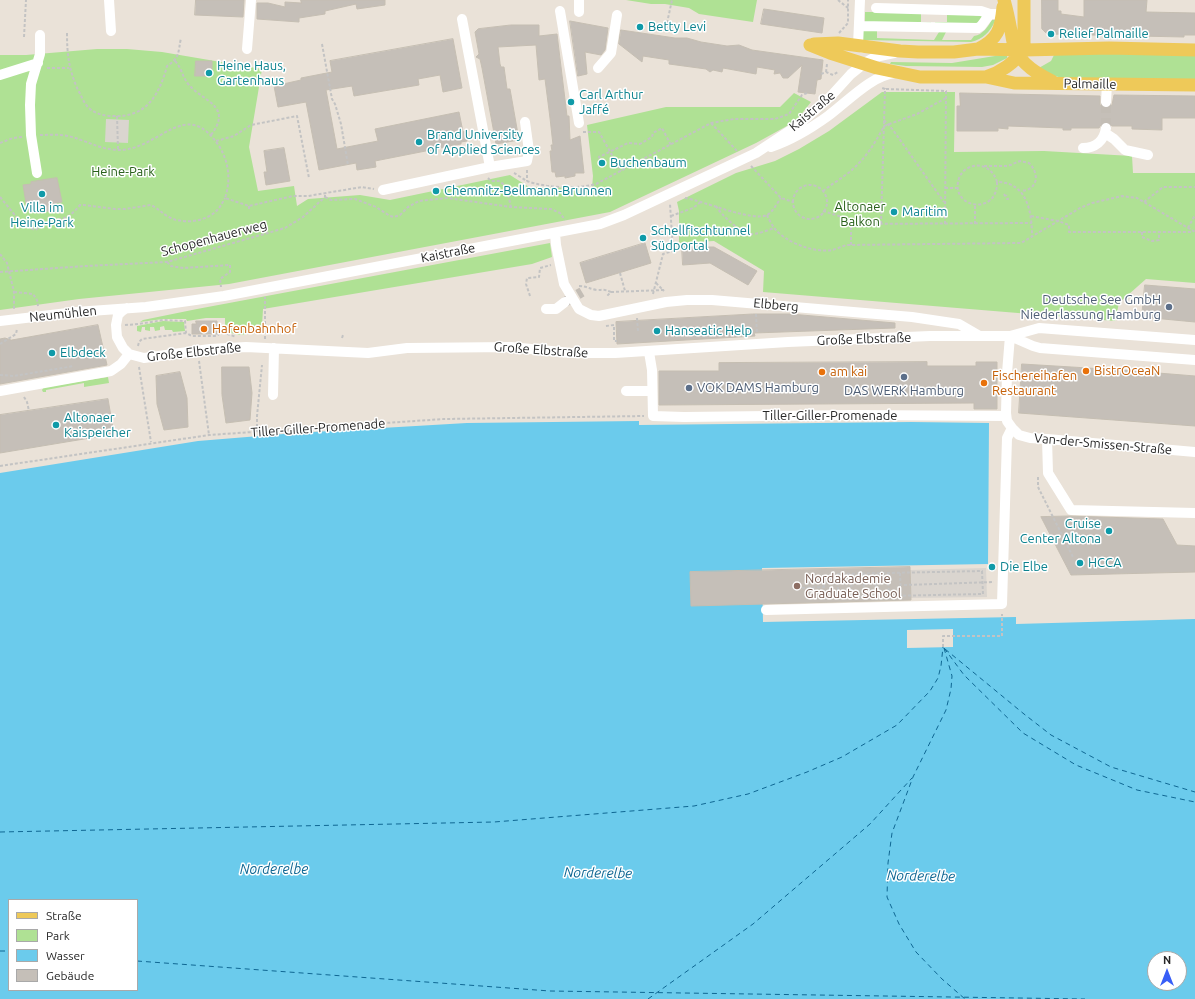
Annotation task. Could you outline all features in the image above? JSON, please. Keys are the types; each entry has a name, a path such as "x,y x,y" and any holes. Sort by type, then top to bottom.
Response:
{"main road":[{"path":"1004,0 1019,52 1024,62 1039,75 1056,83"},
{"path":"978,49 986,45 996,35 999,29 996,14 1004,0"},
{"path":"1019,52 1024,0"},
{"name":"Palmaille","path":"1195,50 1109,48 1019,52 978,49 954,52 900,51 838,43 810,45 863,64 876,63 898,73 920,77 986,77 1014,83 1195,85"},
{"name":"Palmaille","path":"986,77 1001,71 1019,52"}],"street":[{"path":"109,0 111,31"},
{"path":"247,49 250,0"},
{"path":"579,0 579,12"},
{"path":"858,46 860,0"},
{"path":"876,8 981,10 996,14"},
{"path":"560,11 579,123"},
{"path":"859,24 978,28 996,14"},
{"path":"598,68 611,53 617,16"},
{"path":"462,19 489,172"},
{"path":"37,173 31,135 31,94 33,76 37,65 40,46 40,35"},
{"name":"Palmaille","path":"858,46 869,51 876,63 900,51"},
{"name":"Kaistraße","path":"875,84 876,63"},
{"name":"Kaistraße","path":"127,308 146,307 224,296 572,230 612,220 756,152 797,126 831,96 851,74 863,64"},
{"path":"0,75 37,65"},
{"name":"Kaistraße","path":"756,152 784,143 806,131 875,84 883,76 898,73"},
{"path":"1106,102 1107,84"},
{"path":"383,190 489,172 527,161 529,151 525,122"},
{"path":"1083,148 1091,148 1099,143 1106,131 1125,150 1148,155"},
{"name":"Elbberg","path":"555,233 564,284 579,309 591,316 599,316 666,302 712,300 756,306 912,317 958,324 980,336"},
{"path":"546,309 556,309 565,302"},
{"path":"116,325 118,315 122,310 127,308"},
{"name":"Neumühlen","path":"0,321 69,312 127,308"},
{"name":"Große Elbstraße","path":"116,325 118,342 122,348 133,356 154,358 198,350 237,347 361,353 407,348 505,347 571,354 649,352 838,340 1010,336 1039,328 1195,340"},
{"path":"766,610 1002,604 1007,438 1012,428 1006,416 1010,336"},
{"name":"Große Elbstraße","path":"1010,336 1040,348 1195,360"},
{"path":"269,348 273,395"},
{"path":"626,391 652,391 652,370 649,352"},
{"path":"0,391 111,371 133,356"},
{"name":"Tiller-Giller-Promenade","path":"652,391 653,416 1006,416"},
{"name":"Van-der-Smissen-Straße","path":"1012,428 1024,436 1047,440 1195,452"},
{"path":"1047,440 1048,473 1071,510 1195,513"}],"path":[{"path":"24,37 26,0"},
{"path":"667,23 672,0"},
{"path":"838,0 848,8"},
{"path":"840,32 848,22 848,0"},
{"path":"67,33 69,68 73,79 87,106 98,114 105,116 134,114 143,109 163,82 167,66 175,61 181,38"},
{"path":"322,44 332,99 341,124 348,165"},
{"path":"175,61 180,66 183,77 188,83 198,93 210,100 218,112 218,122 211,135"},
{"path":"37,65 69,68"},
{"path":"821,74 826,72 833,75 841,70"},
{"path":"875,84 885,89 946,91 945,224"},
{"path":"881,224 885,89"},
{"path":"518,176 527,181 545,185 586,187 596,184 711,123 734,119 775,119 789,114 802,95 807,93"},
{"path":"884,125 889,125 917,114 946,98"},
{"path":"117,116 118,150"},
{"path":"216,141 234,136 252,125 297,116 309,178"},
{"path":"884,120 922,169 945,203"},
{"path":"579,123 580,132 599,132 621,171"},
{"path":"711,123 716,128"},
{"path":"0,143 13,138 31,135 57,135 68,136 103,148 118,150 134,148 157,138 175,127 188,124 204,129 216,141 228,167 229,182 225,198 215,212 205,218 191,221 176,220 166,216 151,205 125,209 107,209 80,205 71,216 62,220 46,223 35,230 23,225 0,197"},
{"path":"823,192 860,162 880,134 884,125"},
{"path":"602,163 599,157 628,143 640,144 652,137 653,133 662,128 671,145"},
{"path":"980,166 986,168 995,177 997,182 996,191 990,200 984,204 975,205 964,200 960,195 958,181 963,172 972,166 980,166 1008,166 1020,161 1029,163 1035,170 1035,183 1030,190 1021,192"},
{"path":"489,172 492,181 499,181 506,186 511,207"},
{"path":"997,182 1010,184 1021,192 1025,198 1031,216 1032,236"},
{"path":"769,186 781,198 793,202"},
{"path":"804,186 814,186 823,192 826,201 824,211 815,218 805,218 796,212 793,202 796,192 804,186"},
{"path":"225,198 249,206 293,196 308,196 362,187 383,190"},
{"path":"1144,202 1163,187 1195,188"},
{"path":"945,188 958,188"},
{"path":"325,193 325,197 331,200 355,199 376,207 394,217 400,215 408,207 419,201 447,198 511,207 551,209 560,213 572,230"},
{"path":"653,295 663,254 673,251 670,206 666,195"},
{"name":"Schopenhauerweg","path":"0,272 167,262 285,228 303,218 325,197"},
{"path":"767,215 774,228 788,239 813,250 832,250 851,245 1021,243 1080,208 1118,197 1132,197 1144,202 1194,232"},
{"path":"681,198 702,201 749,216 759,217 767,215 771,212 781,198"},
{"path":"671,216 693,208 702,201"},
{"path":"975,205 975,224"},
{"path":"716,206 727,220 747,234 765,232 774,228"},
{"path":"824,211 839,216 851,224 1032,224"},
{"path":"1188,228 1195,215"},
{"path":"1031,216 1058,221 1069,225 1069,232 1194,232"},
{"path":"851,224 851,245"},
{"path":"1142,232 1142,237 1152,241 1159,240 1159,232"},
{"path":"0,254 6,263 14,292 14,303"},
{"path":"167,262 171,266 183,268 230,265 230,272 220,279 220,284"},
{"path":"530,296 526,284 527,278 539,277 540,268 550,266"},
{"path":"620,273 625,291"},
{"path":"579,286 586,286 596,290 604,289 611,292 664,290"},
{"path":"14,292 33,294 37,300"},
{"path":"606,297 611,292"},
{"path":"756,306 757,345"},
{"path":"258,432 257,416 269,348 266,309"},
{"path":"116,325 139,324 163,320 185,321 186,333"},
{"path":"600,326 614,325 614,341 617,341"},
{"path":"151,442 133,356 140,340 186,333 192,336 216,336 221,333 225,333 236,337 237,347"},
{"path":"0,344 8,339"},
{"path":"198,350 209,435"},
{"name":"Tiller-Giller-Promenade","path":"0,466 151,442 209,435 444,419 638,416"},
{"path":"1057,526 1073,557"},
{"path":"838,597 838,574 982,571 983,594 911,596"},
{"path":"888,573 889,596"},
{"path":"900,573 901,596"},
{"path":"851,574 852,597"},
{"path":"864,574 864,596"},
{"path":"876,574 876,596"},
{"path":"838,579 824,579 824,594 838,594"},
{"path":"904,584 987,582"},
{"path":"802,588 824,587"},
{"path":"944,647 944,636 1002,636 1002,617"}],"green space":[{"path":"626,0 757,0 753,22 699,14 689,8"},
{"path":"865,12 921,12 921,22 931,23 865,22"},
{"path":"947,12 982,16 978,24 935,23 947,22"},
{"path":"992,20 995,21 988,32 983,37 971,42 862,40 863,31 877,31 877,38 934,40 939,32 946,32 942,40 971,40 974,36 983,32"},
{"name":"Heine-Park","path":"97,49 127,49 162,52 262,69 249,147 258,191 294,186 297,206 308,199 360,195 390,200 510,175 529,187 592,188 593,176 587,125 666,107 780,107 794,93 811,102 796,121 756,143 610,212 229,284 79,299 0,310 0,55 26,55"},
{"path":"1103,53 1195,55 1195,80 1063,78 1050,75 1037,69 1051,61 1054,55"},
{"path":"1001,55 1007,56 1007,58 993,65 982,67 906,66 890,64 891,62 952,63"},
{"name":"Altonaer Balkon","path":"882,92 955,92 954,152 1044,151 1132,156 1133,173 1195,173 1195,283 1146,279 1119,303 1115,321 763,292 764,271 714,241 679,243 679,211 677,202 736,173 775,161 799,149 829,131"},
{"path":"550,243 552,257 532,264 263,309 262,326 260,328 251,329 248,334 238,335 225,331 225,318 206,318 187,321 186,319 163,319 140,322 143,320 197,309"},
{"path":"163,321 184,322 185,331 173,332 172,330 165,330 164,326 160,327 160,330 155,331 154,327 150,327 150,331 145,330 145,327 142,327 141,332 137,331 137,326"},
{"path":"108,377 109,383 84,387 84,383 46,390 46,392 43,392 42,390 44,387"}],"shaded area":[{"path":"106,119 129,120 128,143 105,142"},
{"path":"986,568 987,597 911,598 910,570"}],"water":[{"name":"Norderelbe","path":"639,421 639,425 911,422 989,423 988,564 762,568 763,622 1016,617 1016,624 1195,619 1195,999 0,999 0,473 198,441 296,433 467,423"}],"pier":[{"path":"953,629 953,647 907,648 907,630"}],"building":[{"path":"196,0 244,0 243,17 195,15"},
{"path":"301,0 385,0 385,5 357,9 356,4 325,11 325,14 299,18 299,22 257,19 257,3 268,3 285,7 285,2 301,3"},
{"path":"1042,0 1058,0 1058,11 1061,11 1061,14 1084,17 1084,0 1147,0 1146,12 1195,13 1195,35 1184,35 1184,37 1047,34 1042,29"},
{"path":"764,9 824,18 822,33 761,24"},
{"path":"570,21 608,28 605,50 601,55 585,52 587,74 578,76"},
{"path":"511,25 539,25 539,36 557,34 567,116 569,116 570,140 580,136 584,173 575,173 575,176 565,178 565,176 556,177 555,172 552,172 550,151 552,151 551,145 553,145 550,118 545,79 539,80 536,45 498,47 500,64 501,67 504,67 507,89 510,89 519,140 496,144 480,59 476,57 479,54 475,32 478,29"},
{"path":"621,30 675,38 687,38 727,46 739,45 752,50 823,60 821,79 817,80 815,94 798,92 802,65 788,78 783,78 780,73 774,74 775,70 757,67 756,74 723,68 722,72 713,70 710,72 706,69 669,64 669,60 643,56 642,62 619,44"},
{"path":"453,39 462,88 443,92 440,75 418,79 419,85 354,96 352,86 326,90 337,149 378,141 375,129 459,112 463,132 465,131 467,141 461,142 461,144 375,161 376,167 357,170 356,163 319,170 306,102 278,107 274,86 301,80 301,78 332,72 330,61"},
{"path":"196,61 212,61 212,76 195,76"},
{"path":"960,93 1100,96 1100,105 1106,108 1112,105 1114,95 1195,96 1195,118 1162,118 1162,130 1132,129 1132,126 1112,126 1107,122 1102,123 1099,128 1071,128 1071,130 1063,130 1063,128 1008,126 1008,129 998,128 998,131 957,131 957,106 960,106"},
{"path":"284,148 290,181 266,185 264,172 267,172 264,151"},
{"name":"Villa im Heine-Park","path":"57,178 62,202 52,204 53,210 38,213 36,207 27,209 23,185 31,184 31,182"},
{"path":"645,243 651,263 586,283 580,263"},
{"path":"682,247 714,247 757,271 748,285 710,263 683,265"},
{"name":"Deutsche See GmbH Niederlassung Hamburg","path":"1145,285 1195,289 1195,322 1142,317"},
{"path":"753,314 790,314 895,323 895,328 754,333 755,336 617,344 616,322"},
{"name":"Hafenbahnhof","path":"196,321 217,321 217,334 192,334 192,324 196,324"},
{"name":"Elbdeck","path":"98,325 107,365 0,384 0,339 5,338 11,340"},
{"path":"927,362 927,366 976,366 976,362 997,362 997,409 974,409 974,403 659,405 659,371 719,371 719,363"},
{"path":"1022,364 1195,376 1195,426 1019,413"},
{"path":"222,367 249,367 252,393 250,420 226,423 222,395"},
{"path":"180,372 187,398 188,427 164,430 157,404 156,376"},
{"name":"Altonaer Kaispeicher","path":"108,399 114,434 0,453 0,415"},
{"name":"Cruise Center Altona","path":"1070,516 1163,519 1177,545 1195,546 1195,572 1071,575 1041,517"},
{"name":"Nordakademie Graduate School","path":"910,567 911,600 691,606 690,572"}],"ferry route":[{"path":"0,832 494,822 694,806 748,794 807,772 842,757 897,725 930,691 938,678 943,647"},
{"path":"944,648 952,676 951,689 946,710 913,777 892,833 888,863 887,897 899,924 916,952 942,979 965,999"},
{"path":"944,648 964,675 1023,733 1076,765 1137,790 1195,802"},
{"path":"945,649 1051,735 1111,767 1195,792"},
{"path":"648,999 753,924 870,824 912,778"},
{"path":"0,951 8,951"},
{"path":"138,961 550,991 1085,999"}],"tunnel":[{"path":"1106,102 1106,128"},
{"path":"565,302 582,292"}],"place":[{"name":"Betty Levi","path":"640,27"},
{"name":"Relief Palmaille","path":"1051,34"},
{"name":"Heine Haus, Gartenhaus","path":"209,73"},
{"name":"Carl Arthur Jaffé","path":"571,102"},
{"name":"Brand University of Applied Sciences","path":"419,142"},
{"name":"Buchenbaum","path":"602,163"},
{"name":"Chemnitz-Bellmann-Brunnen","path":"436,191"},
{"name":"Villa im Heine-Park","path":"42,194"},
{"name":"Maritim","path":"894,212"},
{"name":"Schellfischtunnel Südportal","path":"643,238"},
{"name":"Deutsche See GmbH Niederlassung Hamburg","path":"1169,307"},
{"name":"Hafenbahnhof","path":"204,329"},
{"name":"Hanseatic Help","path":"657,331"},
{"name":"Elbdeck","path":"52,353"},
{"name":"BistrOceaN","path":"1086,371"},
{"name":"am kai","path":"822,372"},
{"name":"DAS WERK Hamburg","path":"904,377"},
{"name":"Fischereihafen Restaurant","path":"984,383"},
{"name":"VOK DAMS Hamburg","path":"689,388"},
{"name":"Altonaer Kaispeicher","path":"56,425"},
{"name":"Cruise Center Altona","path":"1109,531"},
{"name":"HCCA","path":"1080,563"},
{"name":"Die Elbe","path":"992,567"},
{"name":"Nordakademie Graduate School","path":"797,586"}]}
